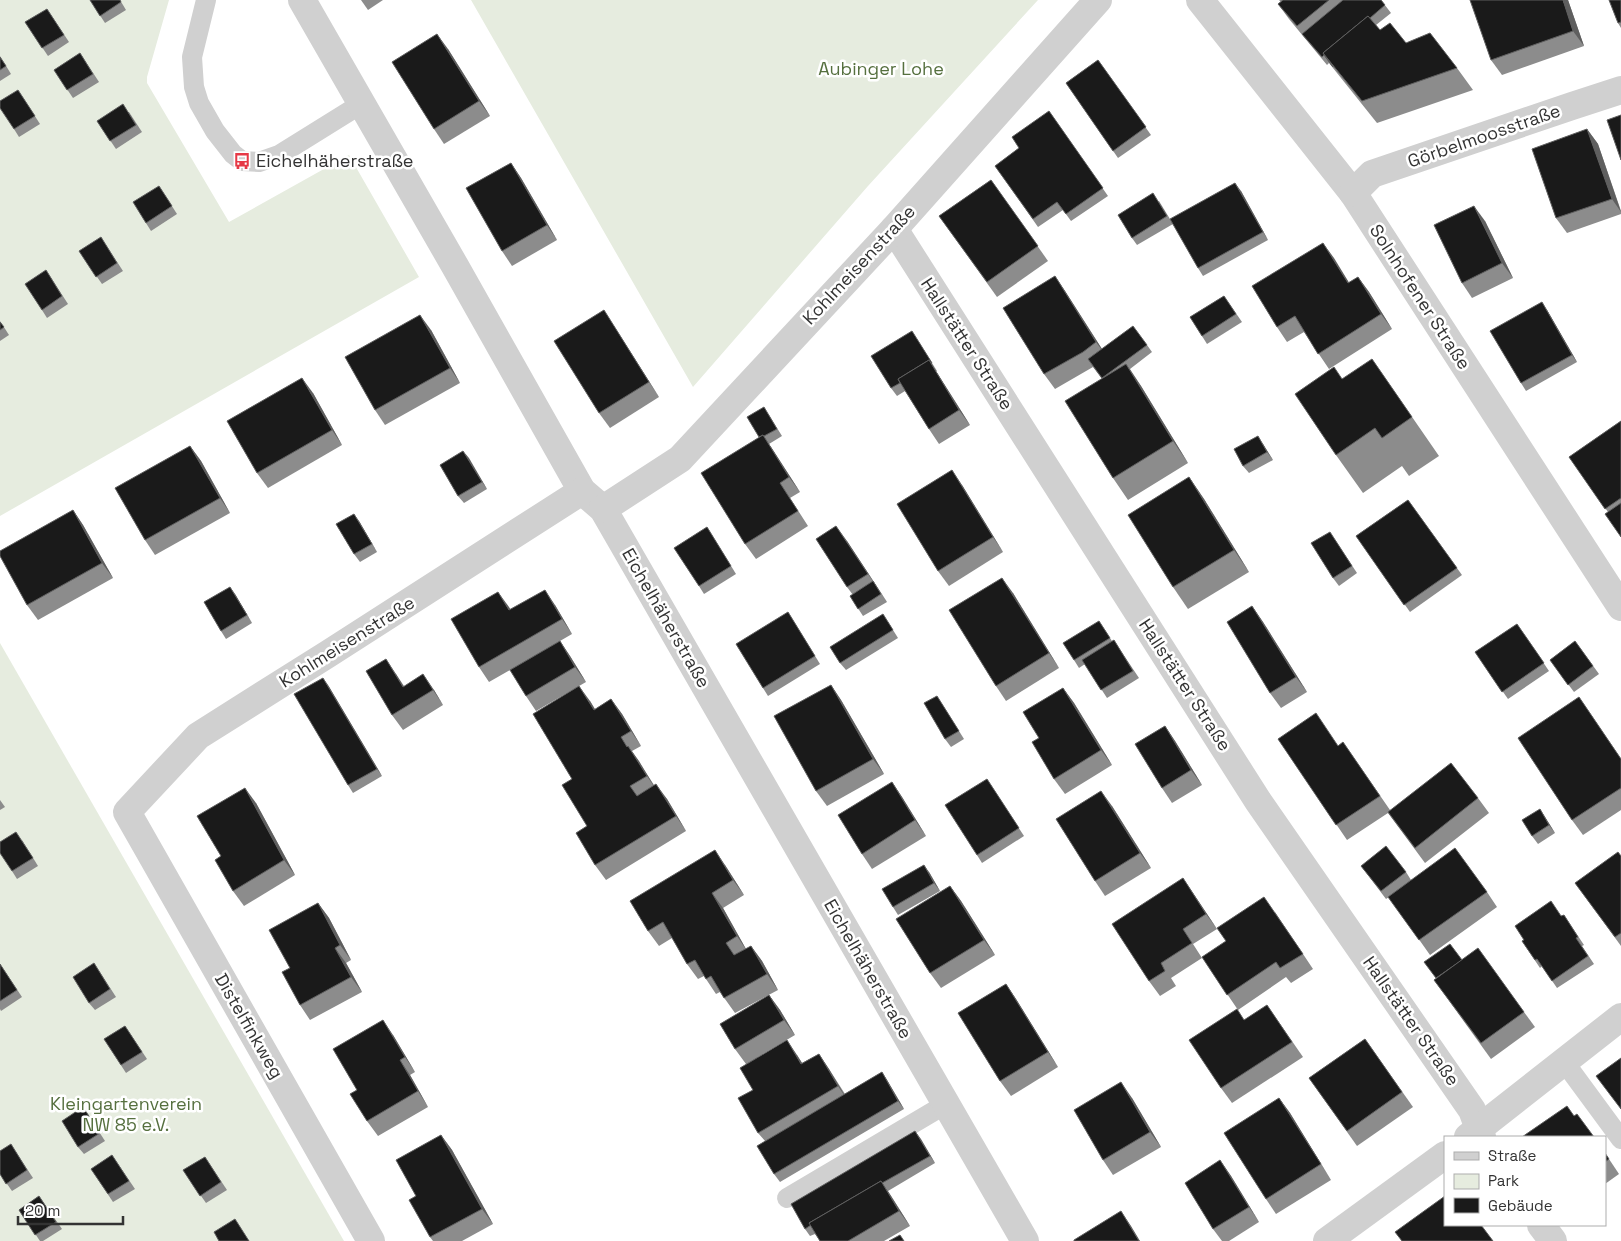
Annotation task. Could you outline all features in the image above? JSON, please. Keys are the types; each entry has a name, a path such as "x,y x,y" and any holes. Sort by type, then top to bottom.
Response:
{"street":[{"name":"Eichelhäherstraße","path":"302,0 582,491 603,510 1025,1241"},
{"name":"Kohlmeisenstraße","path":"603,510 680,459 894,229 1098,0"},
{"name":"Solnhofener Straße","path":"1200,0 1353,193 1621,607"},
{"name":"Görbelmoosstraße","path":"1353,193 1372,174 1621,90"},
{"name":"Hallstätter Straße","path":"894,229 1258,801 1472,1110 1476,1135"},
{"name":"Kohlmeisenstraße","path":"126,812 198,736 582,491"},
{"name":"Distelfinkweg","path":"126,812 371,1241"},
{"path":"1476,1135 1621,1017"},
{"path":"1327,1241 1444,1156"},
{"path":"1542,1226 1553,1241"}],"lane":[{"path":"206,0 192,57 194,87 199,103 215,131 233,154 242,161 259,162 279,155 361,104"},
{"path":"1565,1063 1621,1139"},
{"path":"787,1198 946,1104"}],"green space":[{"path":"0,0 169,0 147,77 147,83 229,222 349,155 419,277 0,516"},
{"name":"Aubinger Lohe","path":"471,0 1038,0 868,186 693,387"},
{"name":"Kleingartenverein NW 85 e.V.","path":"0,643 344,1241 0,1241"}],"building":[{"path":"90,0 120,0 121,2 100,16"},
{"path":"1283,0 1329,0 1297,26 1278,4"},
{"path":"1343,0 1381,0 1385,5 1370,18 1368,16 1323,53 1333,67 1324,55 1322,57 1302,34"},
{"path":"1470,0 1563,0 1573,31 1491,60"},
{"path":"1609,0 1621,0 1621,22 1618,23"},
{"path":"47,9 64,35 42,48 25,22"},
{"path":"1368,16 1380,30 1390,23 1406,43 1430,33 1457,68 1362,101 1323,53"},
{"path":"437,34 479,101 434,129 392,62"},
{"path":"80,53 93,74 67,90 54,70"},
{"path":"0,57 6,66 0,70"},
{"path":"1098,60 1146,127 1113,151 1066,83"},
{"path":"18,90 35,116 14,129 0,108 0,101"},
{"path":"123,104 136,125 110,141 97,121"},
{"path":"1049,111 1103,188 1066,214 1057,202 1033,219 995,166 1019,148 1012,137"},
{"path":"1621,115 1621,160 1607,120"},
{"path":"1587,129 1612,199 1556,218 1532,149"},
{"path":"511,163 547,225 502,251 466,188"},
{"path":"991,180 1038,246 987,282 939,216"},
{"path":"1235,183 1263,232 1198,268 1170,219"},
{"path":"159,186 172,206 146,223 133,202"},
{"path":"1153,193 1167,216 1132,238 1118,215"},
{"path":"1474,206 1502,263 1462,283 1434,225"},
{"path":"101,237 117,263 96,277 79,251"},
{"path":"1323,243 1348,283 1358,277 1381,314 1318,354 1295,316 1277,327 1252,286"},
{"path":"46,270 62,296 42,310 25,284"},
{"path":"1055,276 1096,342 1083,352 1044,374 1003,308"},
{"path":"1224,296 1236,314 1202,336 1190,317"},
{"path":"1542,302 1572,355 1521,383 1490,331"},
{"path":"604,310 649,382 599,413 554,341"},
{"path":"420,315 450,368 375,410 345,357"},
{"path":"0,322 4,327 0,330"},
{"path":"1133,326 1147,345 1102,378 1088,359"},
{"path":"912,331 932,363 929,360 898,379 900,383 891,388 871,356"},
{"path":"1372,359 1412,417 1382,438 1375,428 1336,455 1295,394 1334,367 1342,379"},
{"path":"929,360 959,410 929,429 898,379"},
{"path":"1126,364 1173,441 1113,478 1065,401"},
{"path":"302,378 332,430 257,473 227,421"},
{"path":"764,407 777,429 759,437 747,417"},
{"path":"1621,421 1621,498 1605,509 1569,457"},
{"path":"763,435 789,477 780,483 798,511 745,544 701,473"},
{"path":"1258,436 1267,452 1243,466 1234,449"},
{"path":"190,446 220,498 145,540 115,488"},
{"path":"463,451 482,482 458,496 440,465"},
{"path":"952,470 993,537 938,571 897,504"},
{"path":"1189,477 1234,550 1173,587 1128,515"},
{"path":"1408,500 1457,568 1404,605 1356,536"},
{"path":"1621,503 1621,537 1605,514"},
{"path":"73,510 102,563 27,605 0,556 0,551"},
{"path":"354,514 372,544 354,554 336,524"},
{"path":"836,526 868,574 847,587 816,539"},
{"path":"707,527 731,566 699,586 674,548"},
{"path":"1330,532 1352,566 1333,578 1311,543"},
{"path":"1002,578 1049,653 996,686 949,610"},
{"path":"873,581 881,594 858,609 850,596"},
{"path":"230,587 247,615 221,631 204,602"},
{"path":"545,590 562,619 479,667 451,619 498,592 509,610"},
{"path":"1252,606 1296,677 1270,693 1227,622"},
{"path":"788,612 815,656 763,688 736,644"},
{"path":"883,614 893,630 840,663 830,647"},
{"path":"1099,621 1110,638 1074,660 1063,643"},
{"path":"1517,624 1544,663 1502,692 1475,652"},
{"path":"1114,640 1133,671 1101,690 1082,660"},
{"path":"560,641 575,667 526,696 510,670"},
{"path":"1575,641 1593,666 1568,685 1550,660"},
{"path":"386,659 403,687 423,674 433,690 392,715 366,671"},
{"path":"323,678 377,769 348,785 294,694"},
{"path":"831,685 873,759 816,791 774,716"},
{"path":"579,686 594,710 611,699 631,731 621,737 647,776 630,786 637,796 656,784 676,816 595,865 576,833 587,826 562,785 572,779 533,714"},
{"path":"1063,688 1101,750 1054,779 1032,742 1039,738 1023,712"},
{"path":"937,696 959,731 945,739 924,703"},
{"path":"1579,697 1621,759 1621,788 1572,820 1518,738"},
{"path":"1316,713 1338,746 1343,742 1380,796 1336,825 1278,739"},
{"path":"1165,726 1191,770 1162,788 1135,744"},
{"path":"1451,763 1478,798 1415,848 1388,812"},
{"path":"987,779 1019,828 977,855 945,805"},
{"path":"892,782 915,820 862,854 838,815"},
{"path":"245,788 284,860 233,891 215,860 221,856 197,816"},
{"path":"1101,791 1140,853 1095,881 1056,819"},
{"path":"1540,809 1549,825 1532,836 1522,820"},
{"path":"16,832 33,858 12,871 0,853 0,842"},
{"path":"1386,846 1406,872 1381,891 1361,866"},
{"path":"1455,848 1487,892 1419,940 1388,897"},
{"path":"715,850 733,880 712,893 737,936 726,943 734,955 751,946 767,974 724,998 711,976 706,979 695,960 687,964 663,922 648,931 630,901"},
{"path":"1618,852 1621,856 1621,933 1615,937 1575,883"},
{"path":"924,865 934,883 893,907 882,889"},
{"path":"1183,878 1206,914 1183,929 1192,943 1161,963 1165,971 1149,981 1112,924"},
{"path":"950,886 984,940 930,973 896,919"},
{"path":"1264,897 1303,954 1280,968 1276,962 1227,995 1202,957 1226,941 1217,928"},
{"path":"1551,901 1561,916 1564,915 1588,956 1552,981 1522,941 1524,940 1515,926"},
{"path":"318,903 340,945 335,948 351,977 300,1005 282,972 290,968 269,930"},
{"path":"1450,944 1462,960 1436,978 1424,962"},
{"path":"1478,948 1524,1012 1481,1043 1434,980"},
{"path":"94,963 110,989 89,1003 73,977"},
{"path":"0,964 17,990 0,1001"},
{"path":"1006,984 1048,1052 1000,1081 958,1013"},
{"path":"769,995 784,1020 735,1049 720,1024"},
{"path":"1267,1005 1292,1042 1221,1088 1189,1040 1237,1009 1244,1020"},
{"path":"383,1020 405,1057 400,1060 418,1091 367,1121 350,1094 357,1090 333,1049"},
{"path":"125,1026 142,1052 121,1065 104,1039"},
{"path":"1365,1039 1402,1092 1347,1131 1309,1078"},
{"path":"787,1040 801,1064 819,1054 838,1086 758,1133 738,1098 753,1090 740,1068"},
{"path":"1621,1058 1621,1109 1596,1076"},
{"path":"882,1072 898,1101 774,1174 757,1146"},
{"path":"1121,1082 1150,1132 1103,1160 1074,1110"},
{"path":"1279,1098 1321,1164 1266,1199 1224,1133"},
{"path":"1567,1106 1574,1116 1577,1114 1593,1136 1523,1136"},
{"path":"83,1107 100,1133 78,1147 62,1121"},
{"path":"915,1131 930,1156 882,1183 881,1181 809,1223 811,1225 805,1229 791,1204"},
{"path":"441,1135 482,1209 430,1237 409,1200 416,1196 396,1160"},
{"path":"11,1144 27,1170 6,1184 0,1174 0,1151"},
{"path":"112,1155 129,1181 108,1194 91,1169"},
{"path":"205,1157 221,1182 200,1196 183,1170"},
{"path":"1220,1160 1249,1207 1213,1229 1185,1183"},
{"path":"881,1181 899,1211 848,1241 820,1241 809,1223"},
{"path":"39,1196 56,1222 35,1235 19,1210"},
{"path":"1444,1197 1444,1226 1482,1226 1493,1241 1402,1241 1395,1232"},
{"path":"1121,1211 1139,1241 1074,1241 1074,1240"},
{"path":"235,1219 249,1241 219,1241 214,1232"},
{"path":"900,1235 904,1241 889,1241"}],"place":[{"name":"Eichelhäherstraße","path":"242,161"}]}
